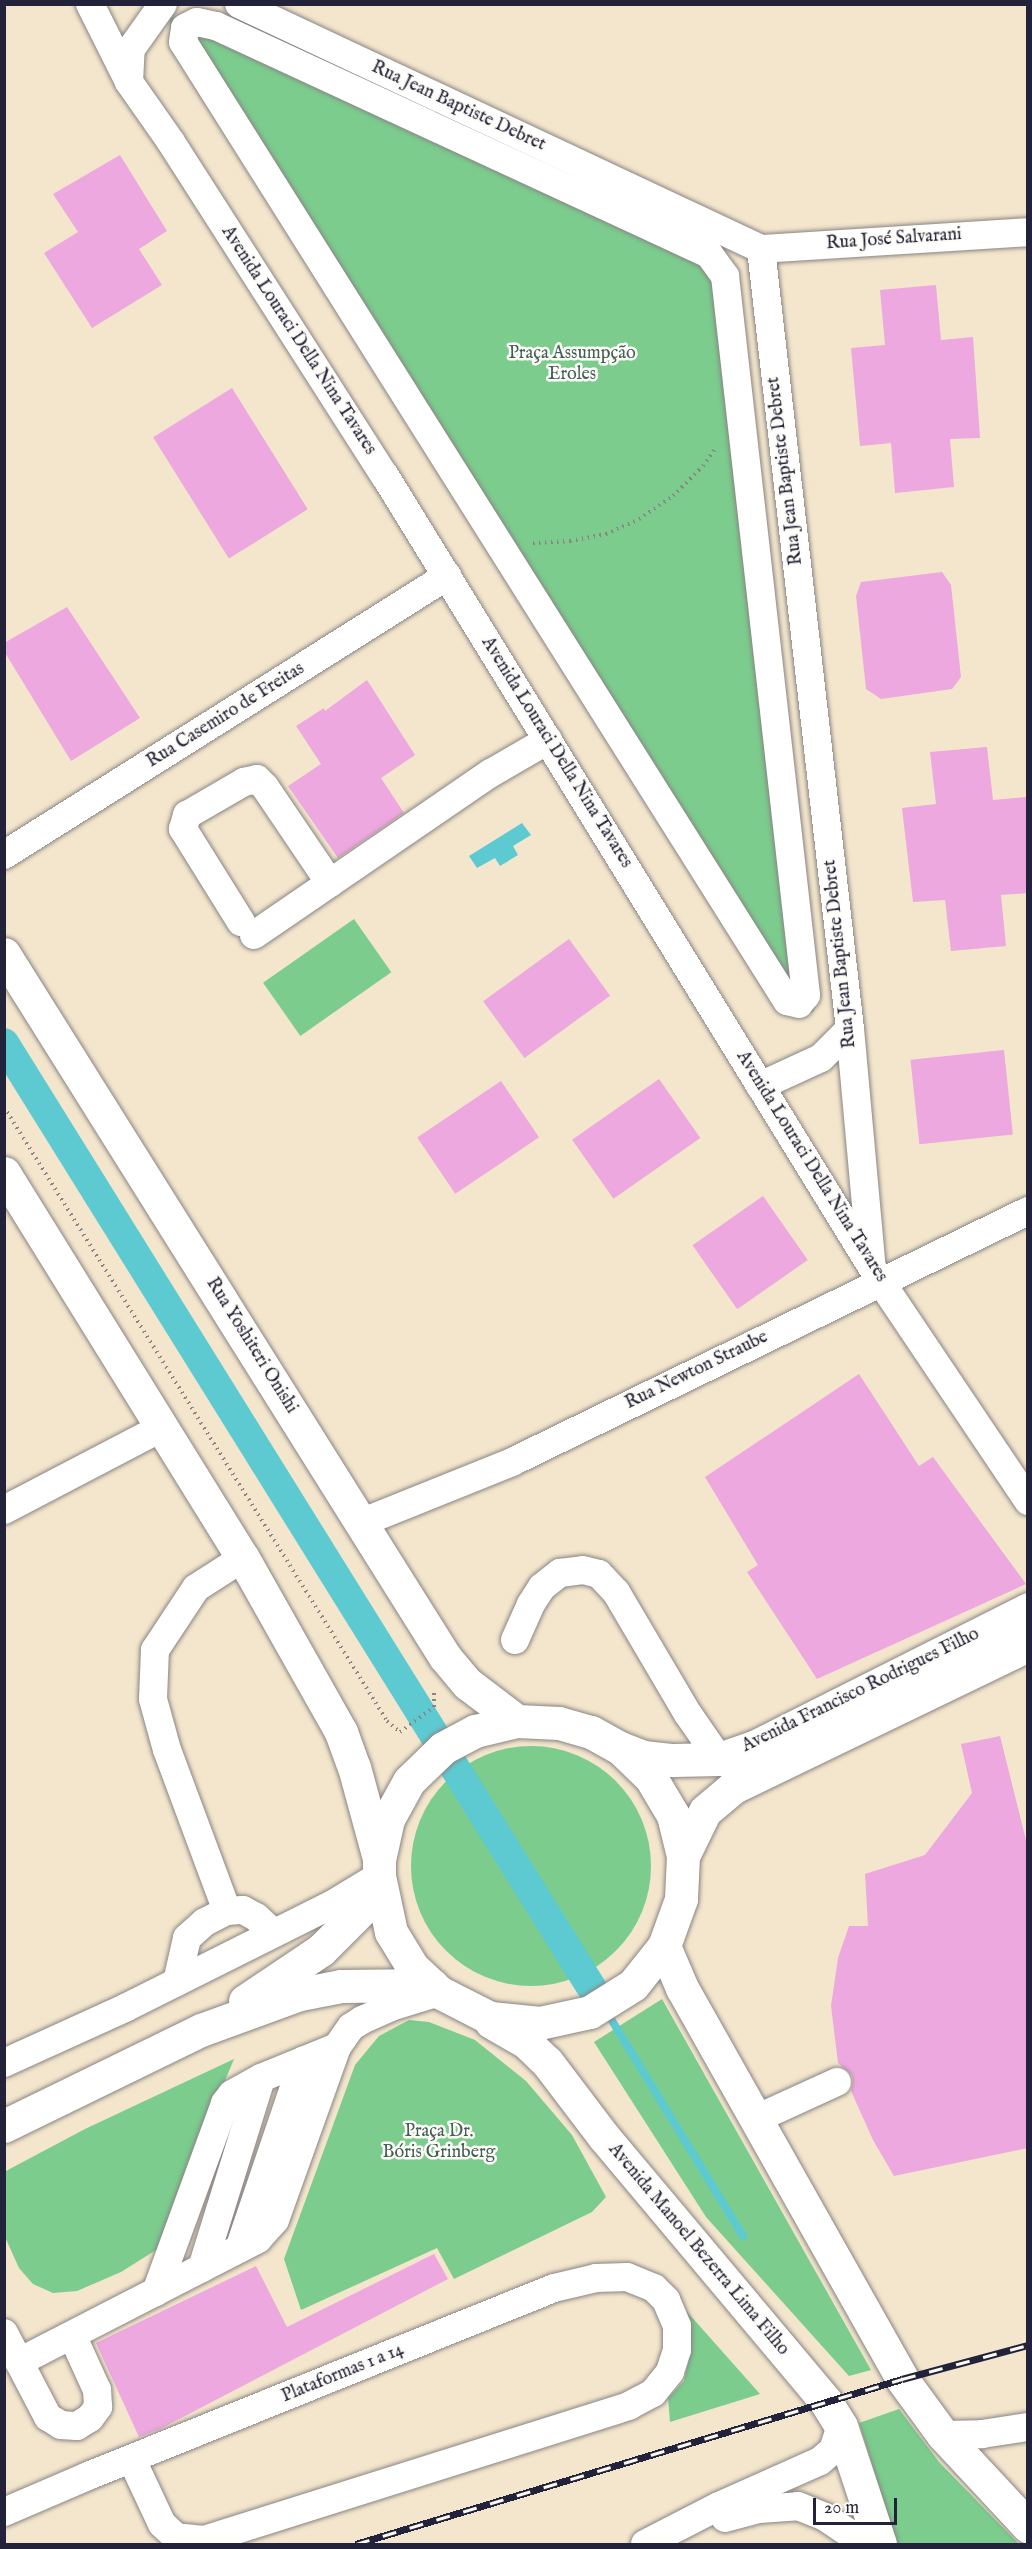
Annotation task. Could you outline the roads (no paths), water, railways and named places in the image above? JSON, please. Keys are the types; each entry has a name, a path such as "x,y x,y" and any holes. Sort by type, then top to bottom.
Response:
{"main road":[{"name":"Rua Yoshiteri Onishi","path":"4,954 363,1522 444,1657 468,1684 517,1721"},
{"path":"4,1173 243,1558 340,1732 354,1767 379,1876"},
{"name":"Avenida Francisco Rodrigues Filho","path":"620,1748 651,1778 673,1815 683,1856 681,1899 664,1946 633,1986 590,2012 540,2023 490,2018 442,1993 413,1968 391,1932 379,1876 388,1819 409,1781 443,1748 476,1731 517,1721 559,1723 591,1732 620,1748 643,1757 673,1760 719,1759 754,1747 1028,1609"},
{"name":"Avenida Francisco Rodrigues Filho","path":"683,1856 705,1811 732,1788 1023,1648"},
{"name":"Avenida Francisco Rodrigues Filho","path":"201,2030 321,1950 379,1876"},
{"path":"664,1946 682,1988 902,2379 943,2434 1028,2526"},
{"name":"Avenida Francisco Rodrigues Filho","path":"4,2126 201,2030 300,1994 341,1986 442,1993"},
{"name":"Avenida Manoel Bezerra Lima Filho","path":"442,1993 526,2042 547,2062 604,2137 826,2402 841,2426 880,2544"}],"street":[{"path":"68,4 106,64 129,82"},
{"path":"90,4 129,82"},
{"path":"129,82 131,49 163,4"},
{"name":"Rua Jean Baptiste Debret","path":"244,6 761,249 876,1274"},
{"path":"197,22 216,26 709,254 725,276 739,405 806,995 799,1004 787,1001 183,42 185,28 197,22"},
{"name":"Avenida Louraci Della Nina Tavares","path":"129,82 171,142 447,576 876,1274 1028,1501"},
{"name":"Rua José Salvarani","path":"761,249 1028,232"},
{"name":"Rua Casemiro de Freitas","path":"4,855 447,576"},
{"path":"330,883 265,787 257,779 244,782 187,815 183,829 248,928 330,883 491,773 548,740"},
{"path":"760,1086 821,1058 850,1029"},
{"name":"Rua Newton Straube","path":"363,1522 512,1462 876,1274 1028,1211"},
{"path":"4,1510 163,1426"},
{"path":"227,1911 164,1740 153,1700 155,1650 196,1588 243,1558"},
{"path":"514,1640 542,1587 560,1573 583,1569 599,1574 616,1592 688,1714 719,1759"},
{"path":"4,2063 177,1982 333,1904 379,1876"},
{"path":"177,1982 187,1938 205,1922 227,1911 243,1910 256,1917 274,1933"},
{"path":"19,2362 248,2244 275,2220 337,2047 351,2027 391,2007 442,1993"},
{"path":"156,2292 225,2103 232,2094 261,2078 337,2047"},
{"path":"248,2244 303,2061"},
{"path":"202,2268 261,2078"},
{"path":"756,2119 837,2082"},
{"name":"Plataformas 1 a 14","path":"4,2512 554,2288 596,2278 627,2277 654,2288 666,2300 677,2326 677,2350 670,2372 653,2393 629,2406 204,2540 176,2538 162,2524 132,2460"},
{"path":"4,2332 48,2417 61,2425 77,2426 90,2418 98,2407 97,2390 72,2335"},
{"path":"645,2544 719,2506 820,2461 833,2450 841,2426"},
{"path":"943,2434 982,2434 1028,2427"},
{"path":"670,2533 759,2509 798,2506 825,2517 849,2533 860,2544"}],"water":[{"path":"522,823 531,835 513,846 518,855 500,866 495,858 477,868 469,856"}],"waterway":[{"path":"4,1043 593,1990"},
{"path":"611,2019 743,2236"}],"railway":[{"path":"356,2544 902,2379 1028,2345"}],"park label":[{"name":"Praça Assumpção Eroles","path":"572,365"},
{"name":"Praça Dr. Bóris Grinberg","path":"439,2143"}]}
